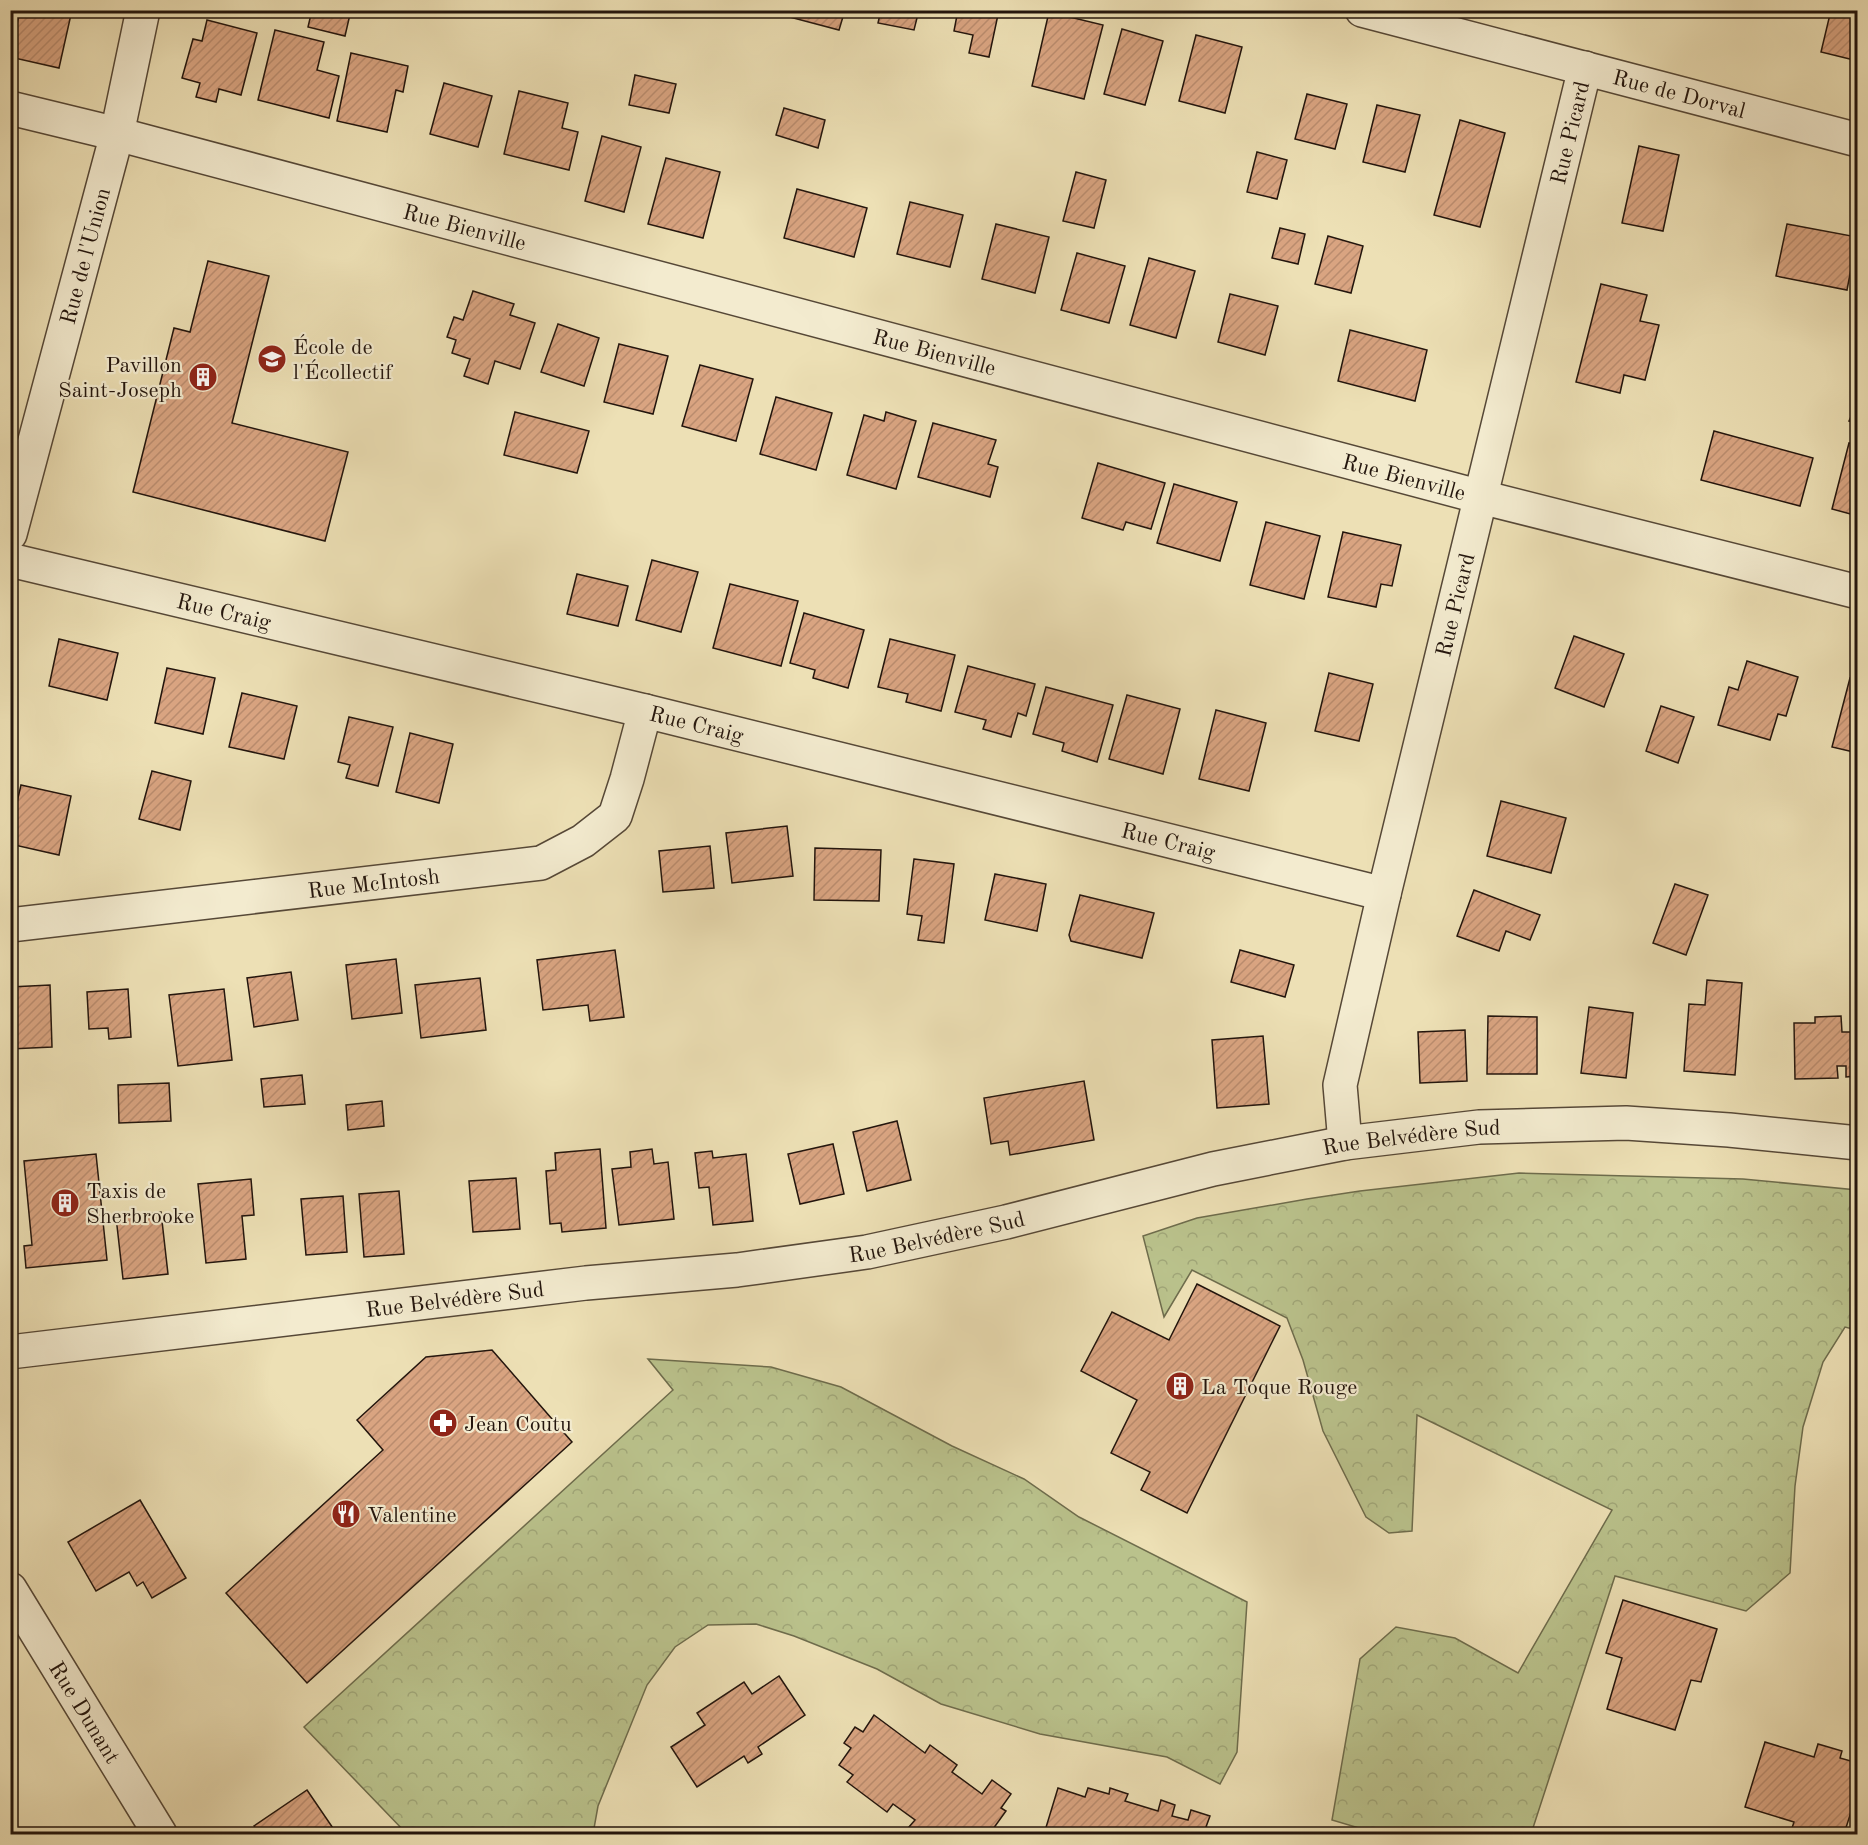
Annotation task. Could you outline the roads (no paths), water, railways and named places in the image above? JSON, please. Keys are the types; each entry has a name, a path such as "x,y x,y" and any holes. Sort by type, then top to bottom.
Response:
{"street":[{"name":"Rue de l'Union","path":"10,534 117,134 143,10"},
{"name":"Rue de Dorval","path":"1362,10 1857,140"},
{"name":"Rue Picard","path":"1345,1143 1340,1085 1384,894 1585,68"},
{"name":"Rue Bienville","path":"10,108 117,134 1481,497 1857,592"},
{"name":"Rue Craig","path":"10,560 645,711 1384,894"},
{"name":"Rue McIntosh","path":"10,925 541,863 583,841 615,816 645,711"},
{"name":"Rue Belvédère Sud","path":"10,1352 586,1283 737,1270 867,1252 1006,1222 1213,1169 1345,1143 1479,1127 1626,1123 1729,1130 1857,1143"},
{"name":"Rue Dunant","path":"10,1589 160,1834"}],"place":[{"name":"École de l'Écollectif","path":"272,359"},
{"name":"Pavillon Saint-Joseph","path":"203,377"},
{"name":"Taxis de Sherbrooke","path":"65,1203"},
{"name":"La Toque Rouge","path":"1180,1386"},
{"name":"Jean Coutu","path":"443,1423"},
{"name":"Valentine","path":"346,1514"}]}
